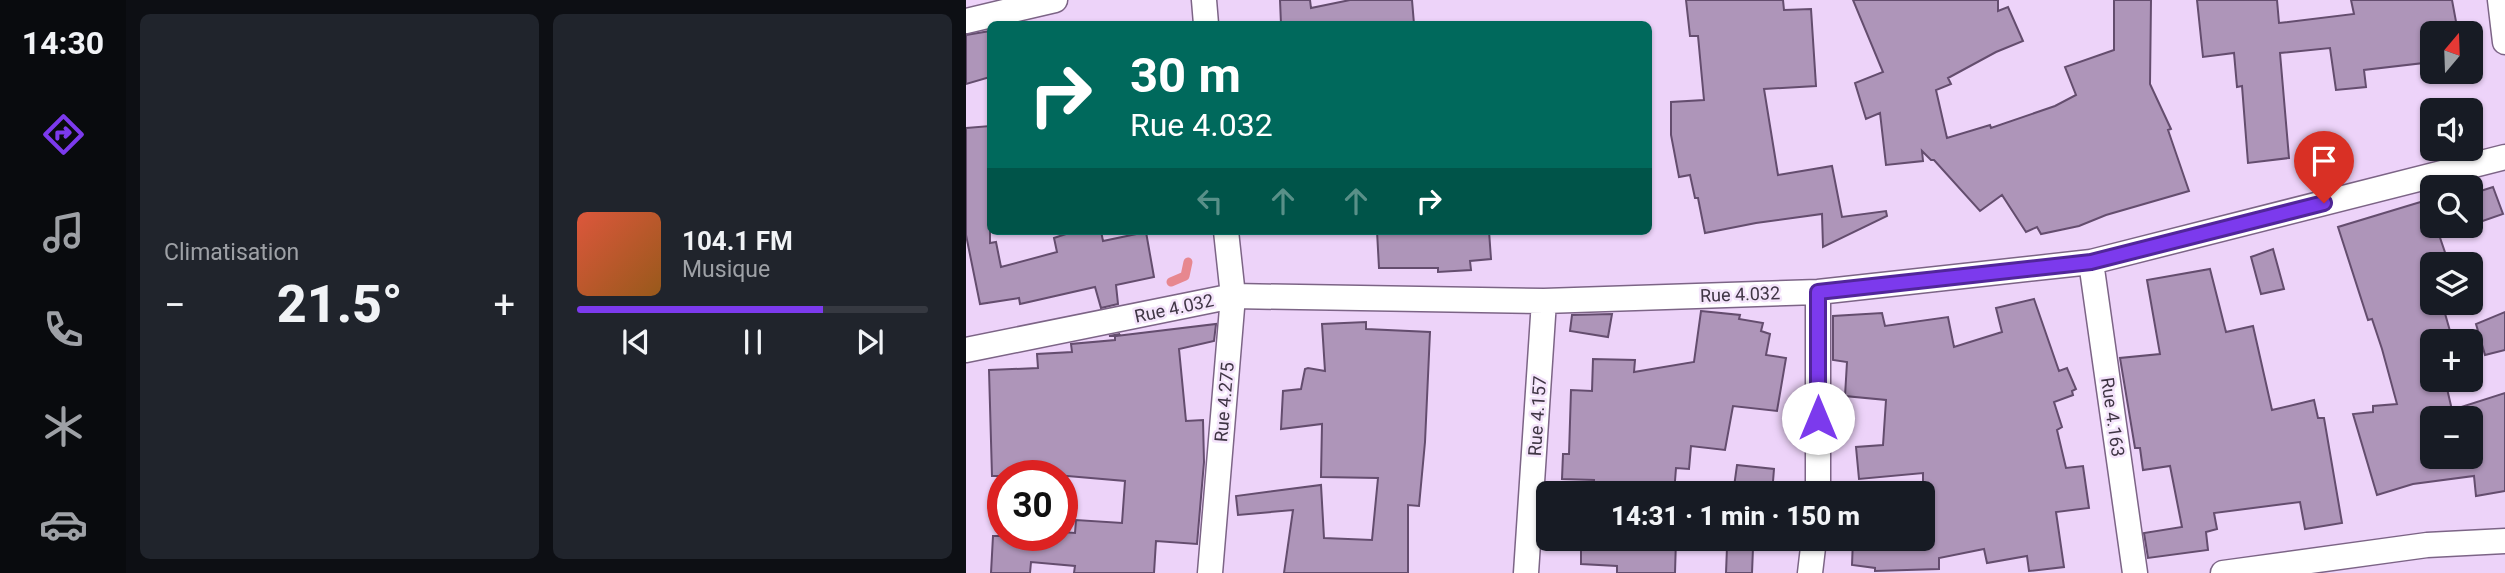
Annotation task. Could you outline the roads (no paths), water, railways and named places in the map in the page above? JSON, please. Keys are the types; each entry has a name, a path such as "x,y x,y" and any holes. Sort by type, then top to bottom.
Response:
{"street":[{"path":"966,21 1055,0"},
{"path":"1204,0 1206,21"},
{"path":"2500,0 2505,42"},
{"name":"Rue 4.032","path":"966,350 1233,296 1544,301 1818,292 2091,262 2505,157"},
{"name":"Rue 4.275","path":"1210,573 1233,296 1226,235"},
{"name":"Rue 4.163","path":"2091,262 2134,573"},
{"path":"1818,292 1818,481"},
{"name":"Rue 4.157","path":"1526,573 1544,301"},
{"path":"2223,573 2427,545 2505,541"},
{"path":"1810,573 1813,551"}],"waterway":[{"path":"1171,282 1185,276 1188,262"}]}
